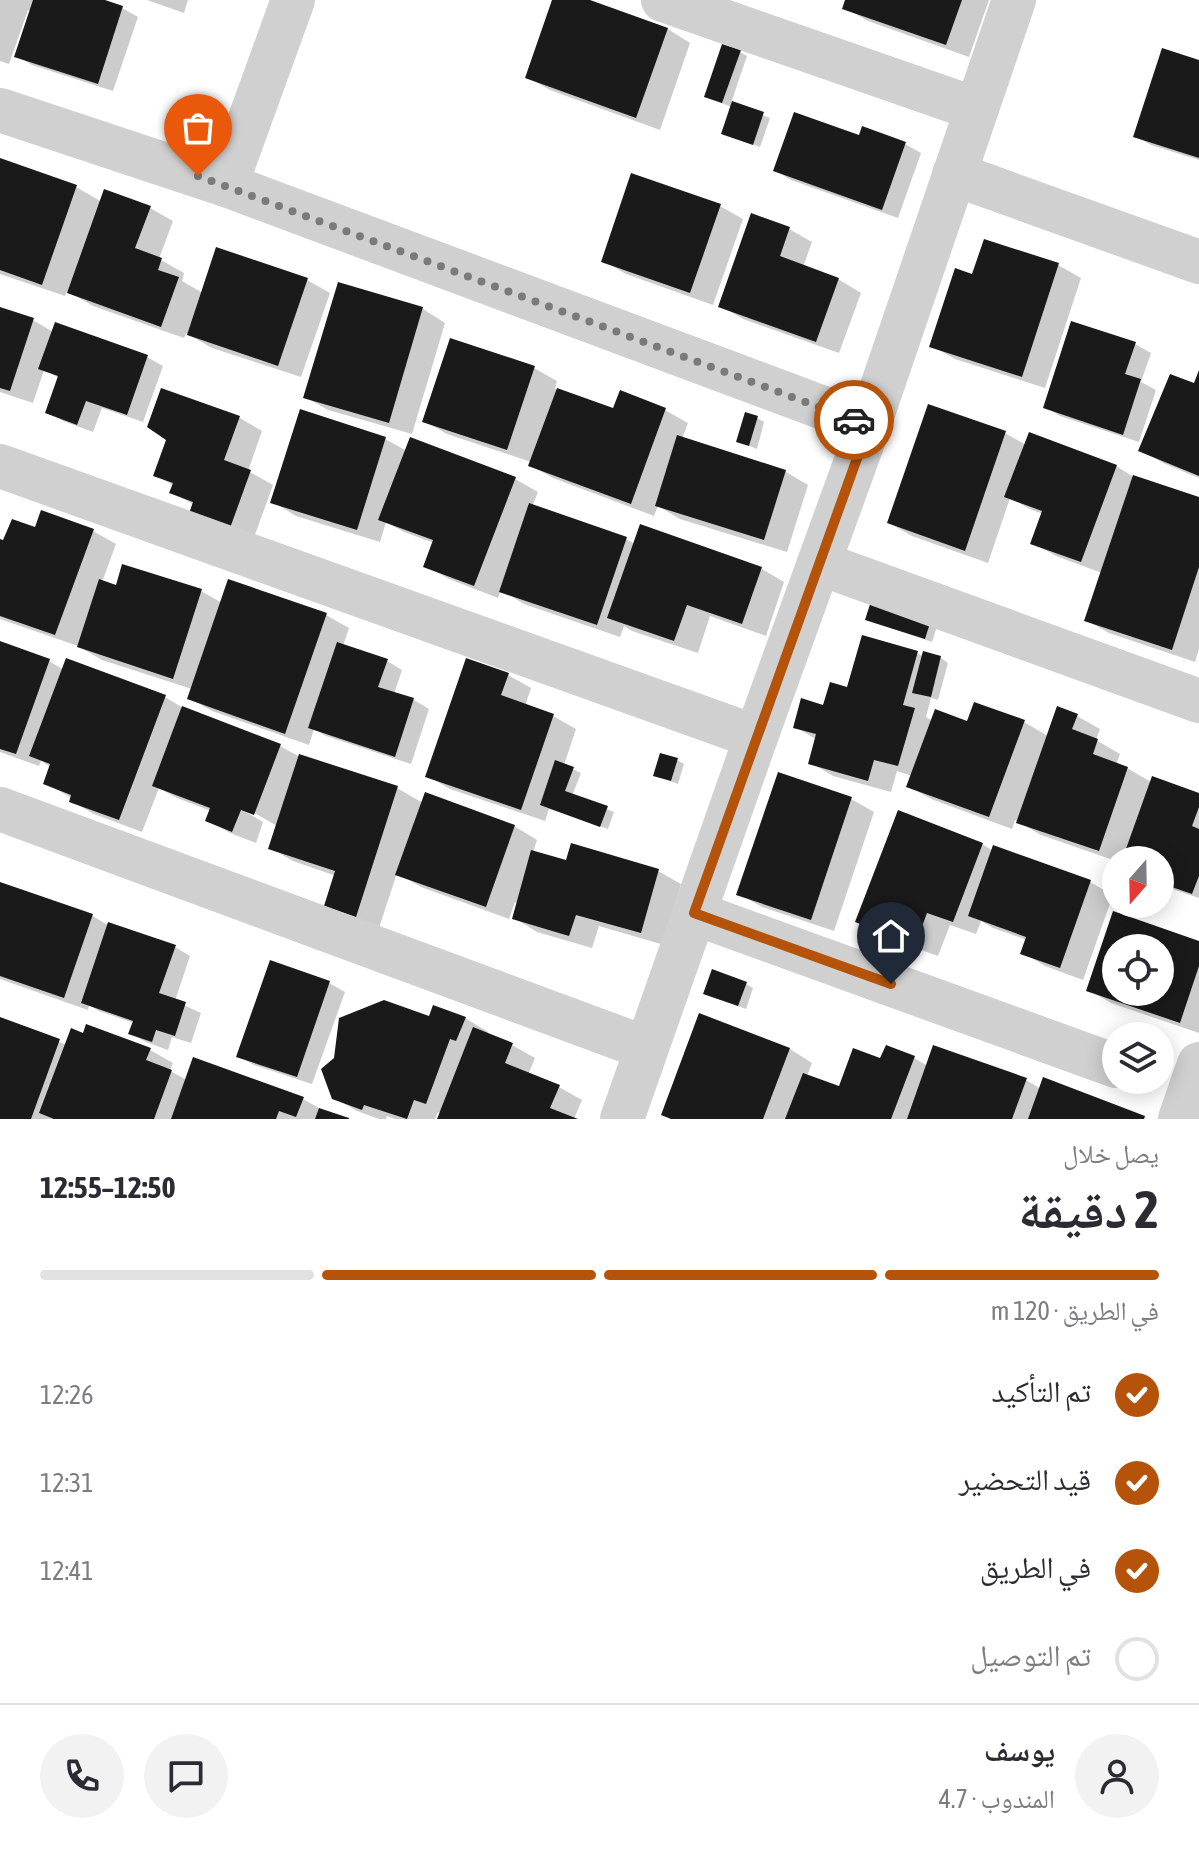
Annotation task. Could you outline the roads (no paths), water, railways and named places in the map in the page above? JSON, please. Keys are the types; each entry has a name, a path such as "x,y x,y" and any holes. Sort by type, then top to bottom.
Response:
{"street":[{"path":"226,185 293,0"},
{"path":"663,0 976,109"},
{"path":"622,1119 869,425 1014,0"},
{"path":"0,110 226,185 869,425"},
{"path":"954,174 1199,262"},
{"path":"0,466 756,737"},
{"path":"819,563 1199,701"},
{"path":"0,809 646,1048"},
{"path":"694,913 1102,1061"}]}
